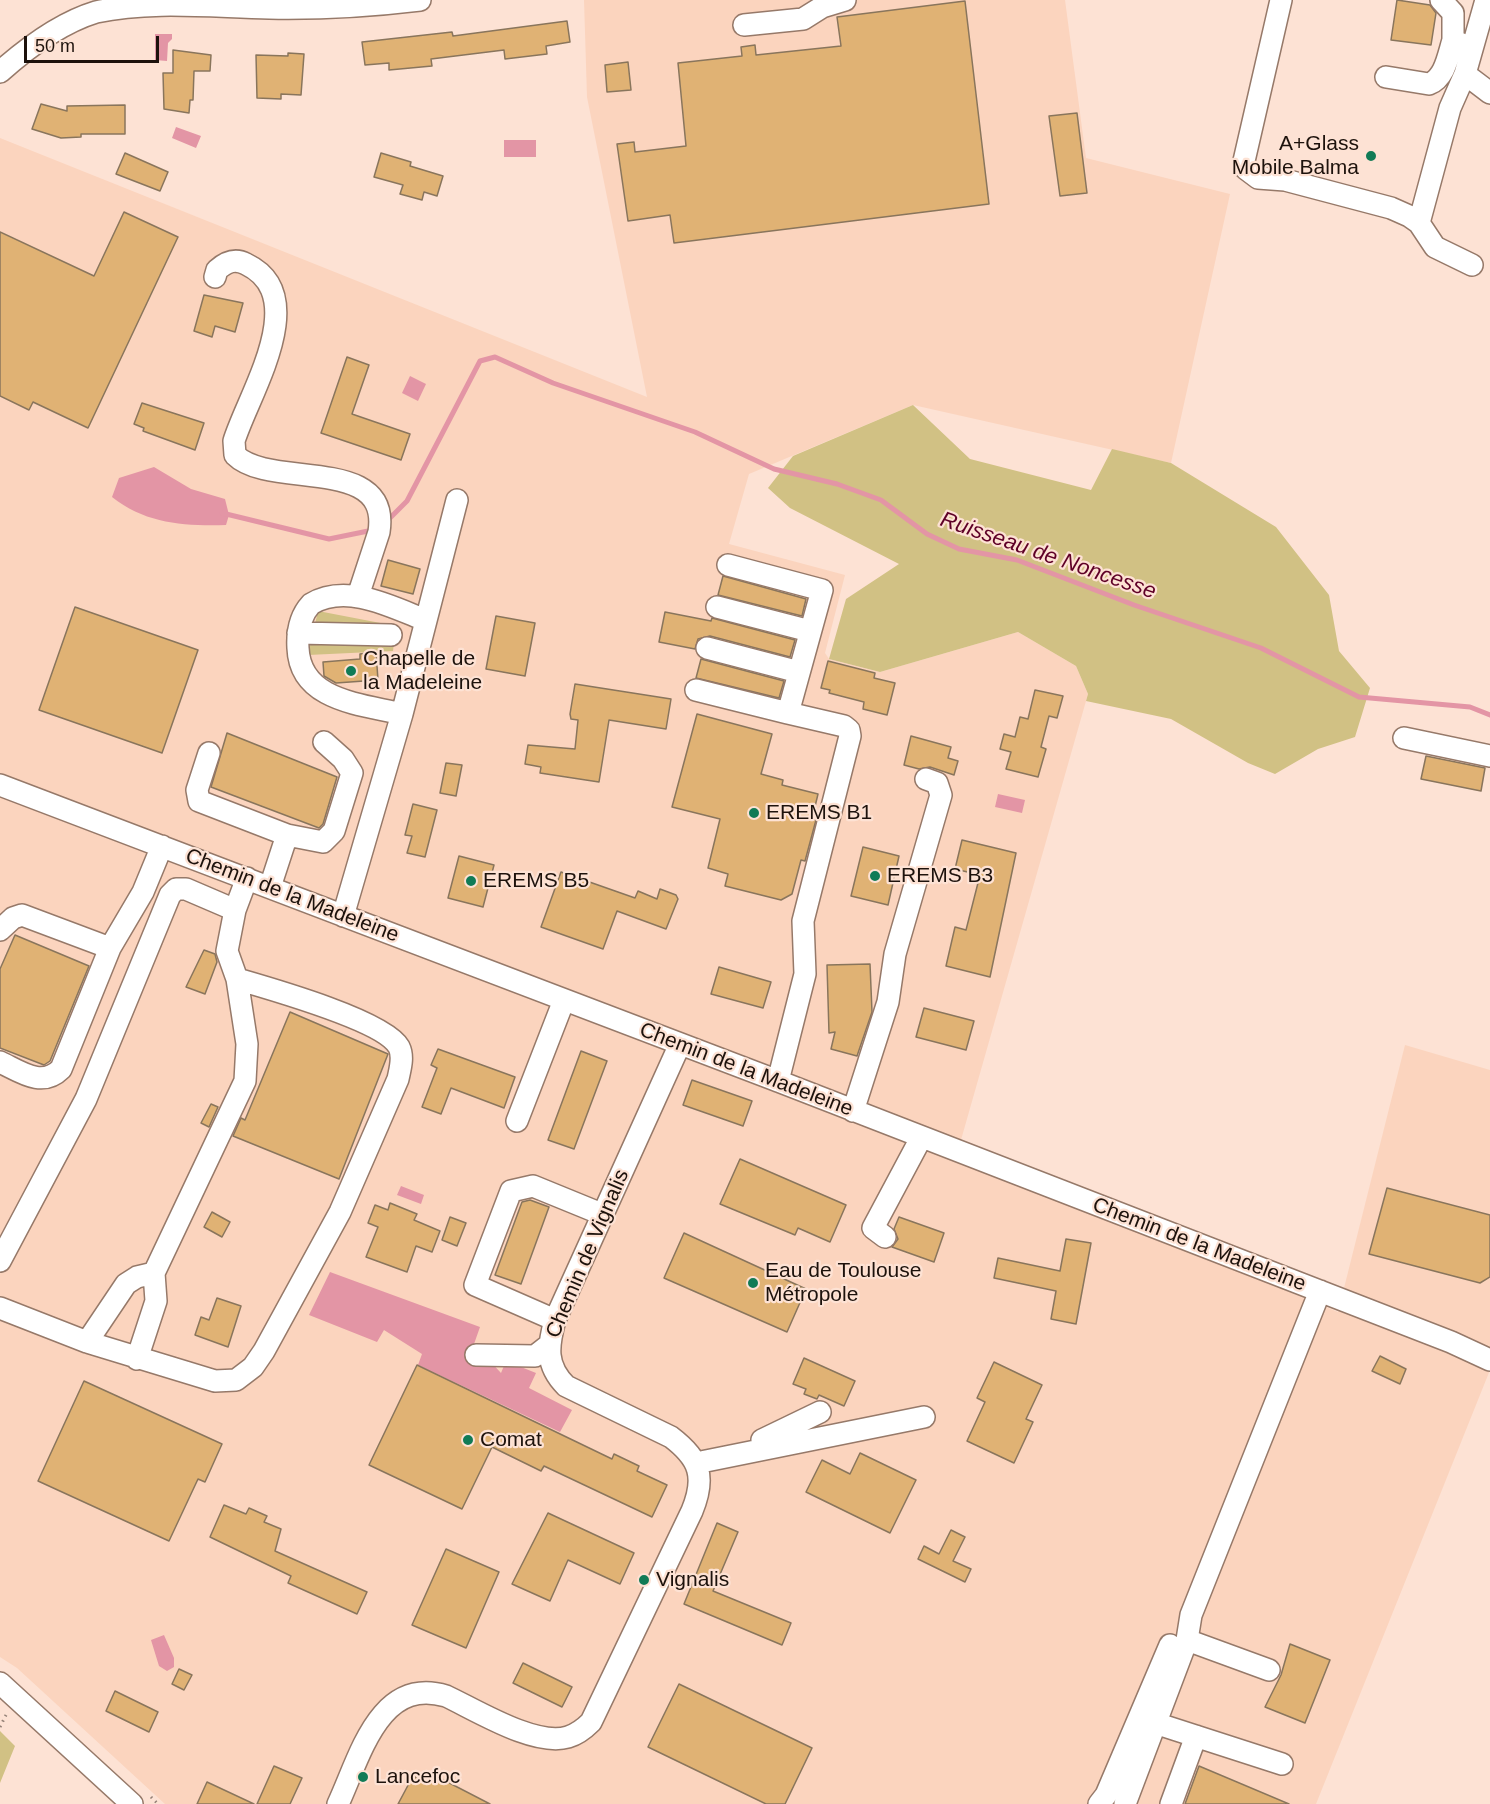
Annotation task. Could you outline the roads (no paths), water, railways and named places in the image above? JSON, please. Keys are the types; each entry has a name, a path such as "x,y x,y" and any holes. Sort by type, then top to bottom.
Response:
{"street":[{"path":"0,72 51,33 74,21 111,9 165,4 313,8 420,0"},
{"path":"744,26 802,19 822,7 845,0"},
{"path":"1281,0 1244,161 1246,169 1258,178 1285,180 1392,208 1419,223 1435,247 1472,265"},
{"path":"1419,223 1450,108 1465,74 1462,45 1453,13 1441,0"},
{"path":"1386,77 1428,84 1434,82 1462,45 1486,0"},
{"path":"1465,74 1490,93"},
{"path":"215,277 217,270 228,262 246,263 265,279 275,301 275,330 234,441 235,455 240,460 288,473 349,482 369,493 376,504 381,522 379,532 357,597"},
{"path":"343,916 402,714 457,500"},
{"path":"728,565 822,590 788,713"},
{"path":"402,714 340,699 311,684 301,667 298,633 300,621 310,604 328,596 357,597 425,620"},
{"path":"717,607 810,631"},
{"path":"298,633 391,635"},
{"path":"707,648 800,672"},
{"path":"696,690 844,726 849,730 850,736 803,921 805,974 778,1081"},
{"path":"1404,738 1490,756"},
{"path":"209,753 197,790 199,801 204,805 287,835 323,842 334,831 352,773 343,759 324,742"},
{"path":"853,1111 888,1002 895,954 941,795 938,783 926,779"},
{"name":"Chemin de la Madeleine","path":"0,785 778,1081 1451,1342 1490,1360"},
{"path":"270,887 287,835"},
{"path":"0,1062 35,1078 53,1077 62,1069 110,948 143,892 162,846"},
{"path":"137,1359 156,1301 154,1273 244,1081 247,1044 237,979 227,951 235,910 248,878"},
{"path":"0,1261 86,1099 170,895 176,889 186,889 235,910"},
{"path":"0,930 13,918 22,915 110,948"},
{"path":"0,1308 137,1359 215,1381 236,1380 253,1366 294,1299 340,1212 398,1079 401,1064 400,1049 393,1039 378,1030 294,996 237,979"},
{"path":"517,1121 564,1000"},
{"name":"Chemin de Vignalis","path":"681,1044 555,1320 549,1345 549,1361 556,1376 566,1386 671,1437 686,1448 696,1463"},
{"path":"885,1237 873,1228 921,1138"},
{"path":"555,1320 476,1285 511,1191 533,1186 604,1215"},
{"path":"87,1342 126,1284 137,1277 154,1273"},
{"path":"1125,1804 1187,1640 1191,1616 1320,1292"},
{"path":"476,1355 536,1356 549,1345"},
{"path":"696,1463 780,1433 820,1413"},
{"path":"696,1463 924,1417"},
{"path":"338,1804 378,1721 388,1706 414,1693 431,1692 446,1696 532,1735 566,1738 580,1732 591,1722 692,1511 699,1491 700,1475 696,1463"},
{"path":"1099,1804 1106,1795 1175,1634 1191,1616"},
{"path":"1187,1640 1269,1670"},
{"path":"0,1683 132,1804"},
{"path":"1155,1723 1282,1764"},
{"path":"1171,1804 1196,1736"}],"waterway":[{"name":"Ruisseau de Noncesse","path":"385,523 407,501 480,361 495,357 553,383 695,432 774,469 837,484 881,500 927,534 959,549 1017,560 1134,605 1261,648 1359,697 1470,707 1490,715"},
{"name":"Ruisseau de Noncesse","path":"222,513 329,539 373,530"}],"place":[{"name":"A+Glass Mobile Balma","path":"1371,156"},
{"name":"Chapelle de la Madeleine","path":"351,671"},
{"name":"EREMS B1","path":"754,813"},
{"name":"EREMS B3","path":"875,876"},
{"name":"EREMS B5","path":"471,881"},
{"name":"Eau de Toulouse Métropole","path":"753,1283"},
{"name":"Comat","path":"468,1440"},
{"name":"Vignalis","path":"644,1580"},
{"name":"Lancefoc","path":"363,1777"}]}
